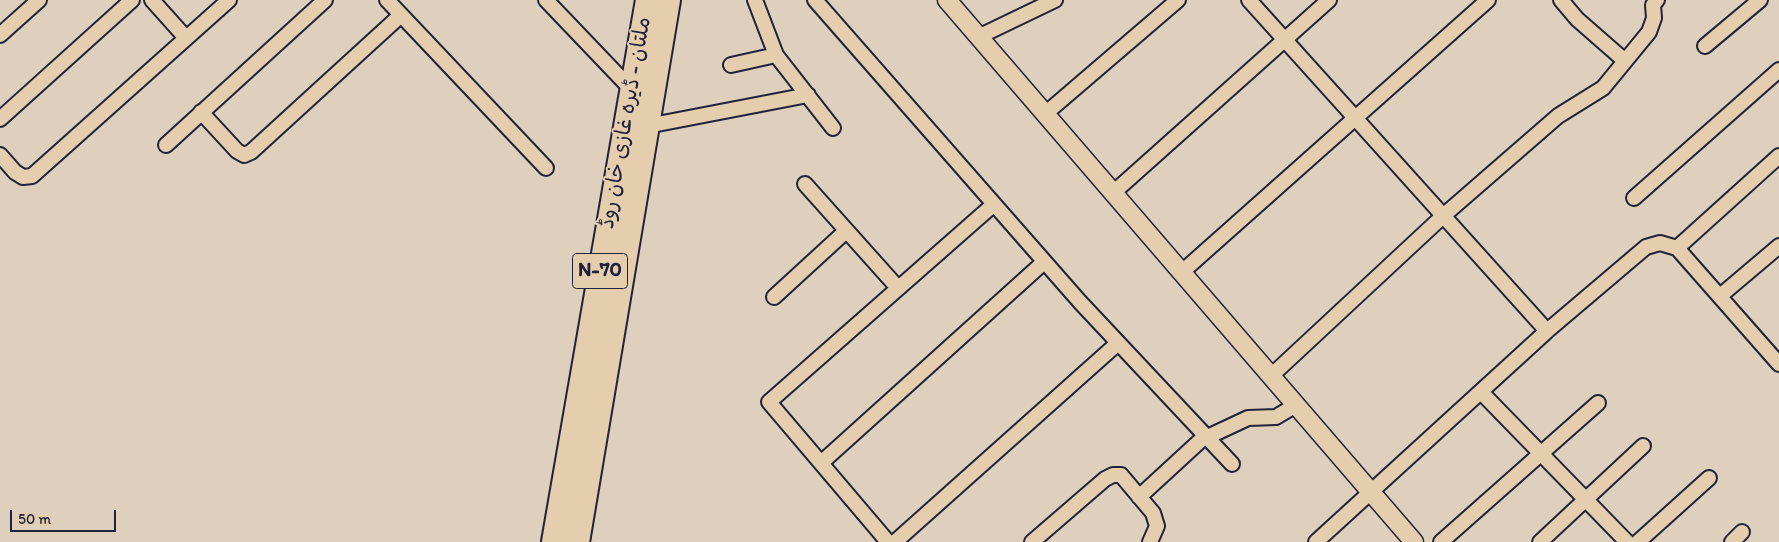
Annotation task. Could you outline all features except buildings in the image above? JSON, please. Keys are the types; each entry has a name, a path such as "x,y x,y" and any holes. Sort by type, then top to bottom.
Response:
{"highway":[{"name":"ملتان - ڈیرہ غازی خان روڈ","path":"577,542 576,481 632,90 648,0"},
{"name":"ملتان - ڈیرہ غازی خان روڈ","path":"554,542 576,481 647,126 668,0"}],"street":[{"path":"0,34 38,0"},
{"path":"0,119 132,0"},
{"path":"152,0 186,38"},
{"path":"0,155 15,172 23,177 32,176 229,0"},
{"path":"166,145 325,0"},
{"path":"387,0 546,168"},
{"path":"546,0 632,90"},
{"path":"755,0 776,55 832,128"},
{"path":"815,0 1044,262 1232,464"},
{"path":"947,0 1414,542"},
{"path":"978,37 1054,0"},
{"path":"1045,114 1178,0"},
{"path":"1249,0 1547,332"},
{"path":"1113,193 1330,0"},
{"path":"1182,272 1488,0"},
{"path":"1561,0 1624,61"},
{"path":"1271,376 1443,216 1558,116 1603,88 1649,32 1654,18 1653,5 1657,0"},
{"path":"1705,46 1760,0"},
{"path":"201,112 237,151 244,155 251,152 401,15"},
{"path":"731,65 776,55"},
{"path":"1634,198 1779,70"},
{"path":"647,126 808,95"},
{"path":"1677,248 1779,156"},
{"path":"805,184 898,288"},
{"path":"888,542 769,402 993,204"},
{"path":"774,297 846,230"},
{"path":"1316,542 1480,392 1646,246 1660,243 1677,248 1777,359"},
{"path":"1720,296 1779,246"},
{"path":"821,463 1044,262"},
{"path":"895,542 1118,342"},
{"path":"1480,392 1627,542"},
{"path":"1441,542 1598,403"},
{"path":"1140,497 1201,440 1248,418 1276,417 1296,405"},
{"path":"1540,542 1643,446"},
{"path":"1032,542 1106,479 1114,475 1121,475 1153,513 1157,526 1150,542"},
{"path":"1638,542 1709,478"}]}
